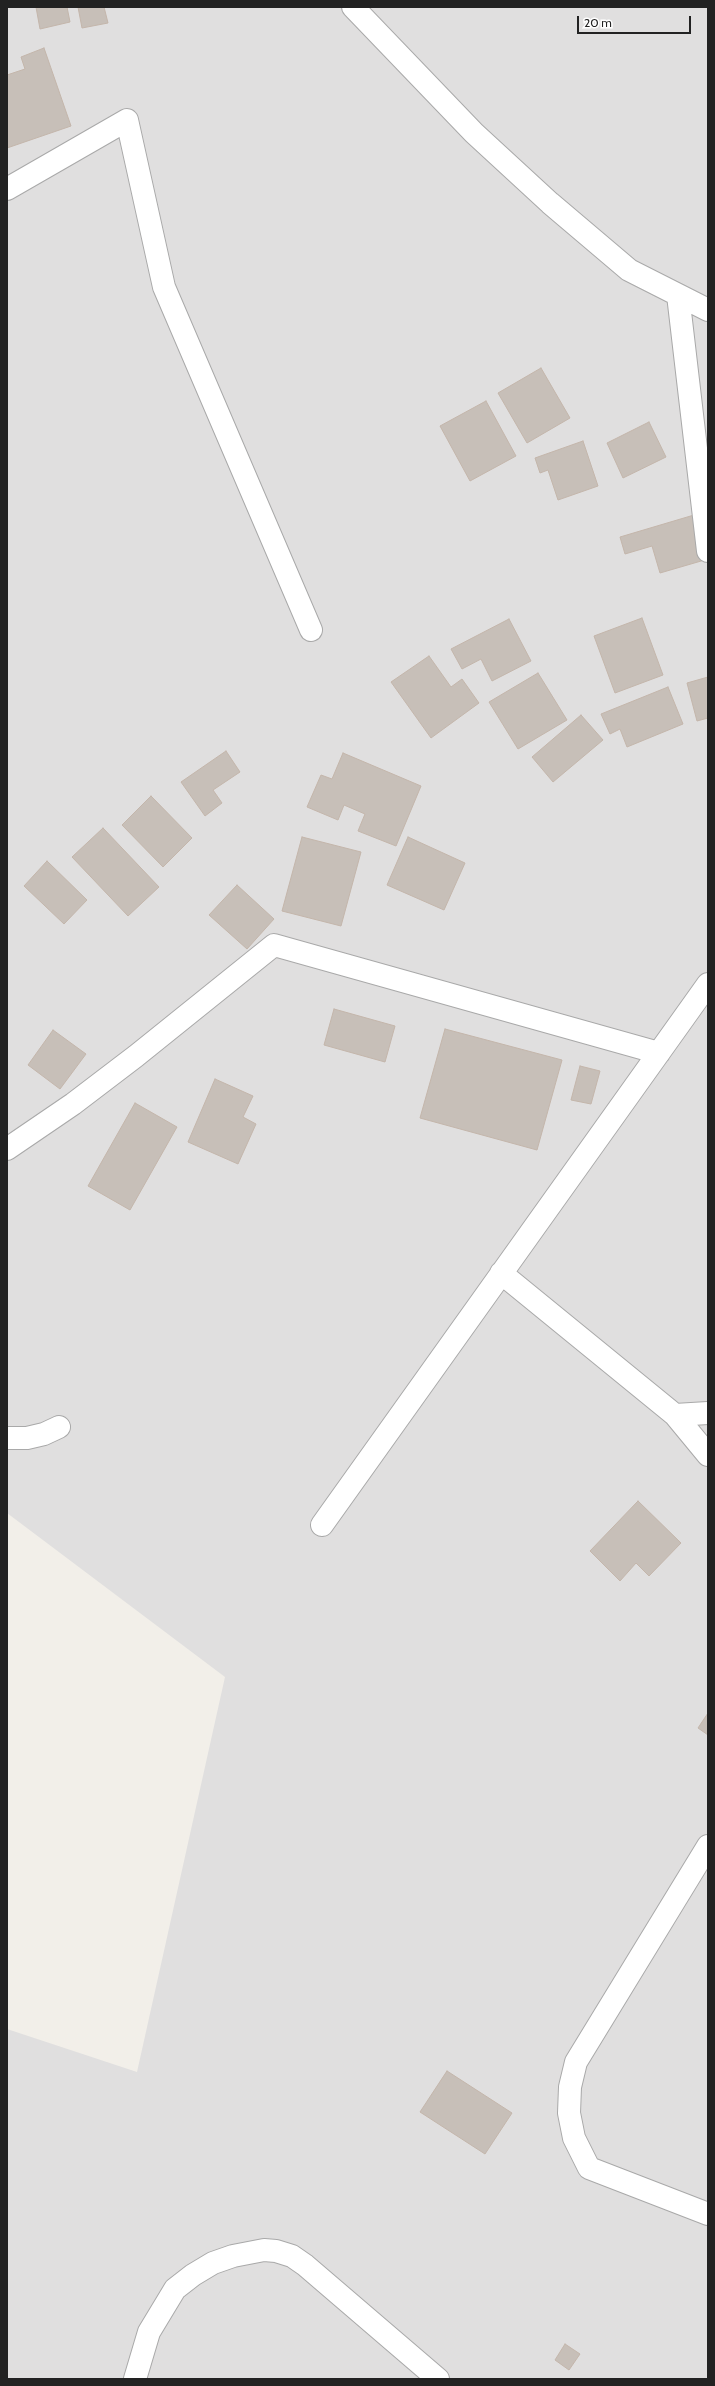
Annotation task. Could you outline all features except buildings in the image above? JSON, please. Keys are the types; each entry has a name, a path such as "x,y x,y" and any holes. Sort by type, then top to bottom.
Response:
{"street":[{"path":"354,7 474,133 550,203 629,270 708,310"},
{"path":"7,189 127,120 164,287 311,630"},
{"path":"678,294 708,551"},
{"path":"7,1149 73,1104 136,1056 274,945 659,1053"},
{"path":"322,1525 708,984"},
{"path":"501,1273 675,1416 708,1455"},
{"path":"675,1416 708,1413"},
{"path":"7,1438 27,1438 44,1434 60,1427"},
{"path":"708,1846 576,2062 570,2087 569,2113 574,2138 589,2168 708,2214"},
{"path":"135,2379 149,2332 175,2289 193,2275 213,2263 233,2256 264,2250 276,2251 292,2256 305,2265 438,2379"}],"shaded area":[{"path":"7,7 708,7 708,2379 7,2379 7,2029 137,2072 225,1677 7,1513"}]}
